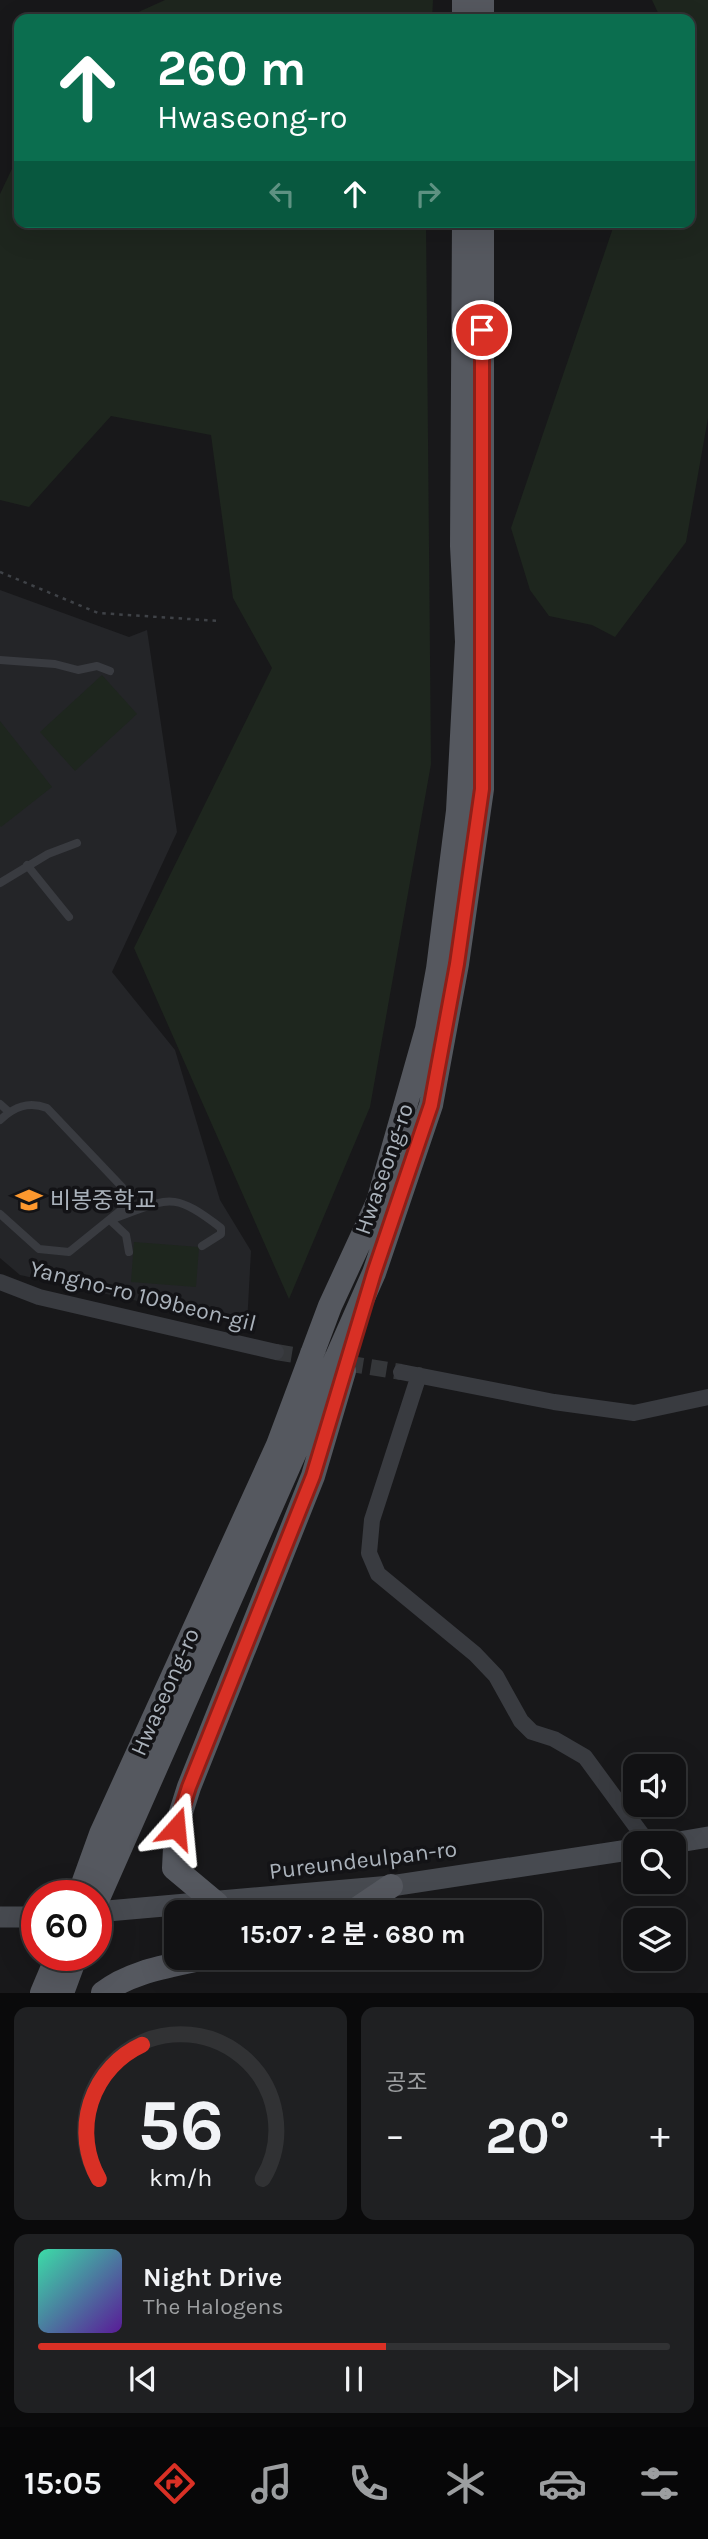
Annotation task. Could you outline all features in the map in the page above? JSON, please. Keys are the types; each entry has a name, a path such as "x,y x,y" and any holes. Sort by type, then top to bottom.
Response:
{"main road":[{"name":"Hwaseong-ro","path":"109,1841 278,1445 330,1306 378,1202 427,1029 438,969 458,811 467,642 462,546 464,228"},
{"name":"Hwaseong-ro","path":"87,1880 109,1841 374,1273 431,1105 457,964 482,789 482,228"},
{"path":"213,1900 174,1868 176,1828 189,1787 313,1476 374,1273"},
{"path":"686,1841 708,1838"},
{"path":"101,1880 109,1841"},
{"name":"Pureundeulpan-ro","path":"248,1900 391,1886 623,1845"},
{"path":"370,1900 391,1886"},
{"name":"Pureundeulpan-ro","path":"112,1911 164,1907"},
{"path":"0,1917 21,1917"},
{"path":"103,1993 129,1978 164,1969"},
{"path":"43,1993 57,1971"},
{"path":"62,1993 64,1971"}],"street":[{"name":"Yangno-ro 109beon-gil","path":"0,1282 39,1297 276,1352"},
{"path":"401,1372 554,1402 634,1413 708,1397"},
{"path":"419,1375 372,1520 369,1553 378,1574 475,1654 496,1676 520,1721 532,1732 554,1739 585,1757 632,1831"}],"lane":[{"path":"0,660 55,664 78,670 97,666 110,671"},
{"path":"0,883 27,866 77,843"},
{"path":"27,866 69,917"},
{"path":"0,1104 9,1112"},
{"path":"0,1120 9,1112 33,1105 47,1108 122,1187 126,1197 124,1206 74,1250 55,1253 38,1249 0,1214"},
{"path":"110,1220 166,1201 181,1201 221,1228 218,1237 202,1245"},
{"path":"110,1220 126,1235 128,1252"}],"path":[{"path":"0,572 98,613 219,621"}],"shaded area":[{"path":"165,0 433,0 432,14 134,14"},
{"path":"652,0 708,0 708,418 686,542 615,637 592,625 549,616 530,590 511,528 613,228 695,228 695,14 659,14"},
{"path":"14,165 14,228 426,228 431,764 370,1107 289,1299 134,948 272,668 233,598 211,435 111,416 29,507 0,500 0,194"},
{"path":"0,590 129,637 147,630 177,832 112,972 175,1050 220,1200 251,1251 247,1325 20,1275 0,1258"},
{"path":"102,675 137,714 75,771 40,732"},
{"path":"0,721 52,787 1,827 0,826"},
{"path":"134,1242 199,1247 196,1287 131,1282"}],"tunnel":[{"path":"276,1352 401,1372"}],"place":[{"name":"비봉중학교","path":"29,1200"}],"route":[{"path":"176,1828 189,1787 313,1476 374,1273 431,1105 457,964 482,789 482,330"}]}
